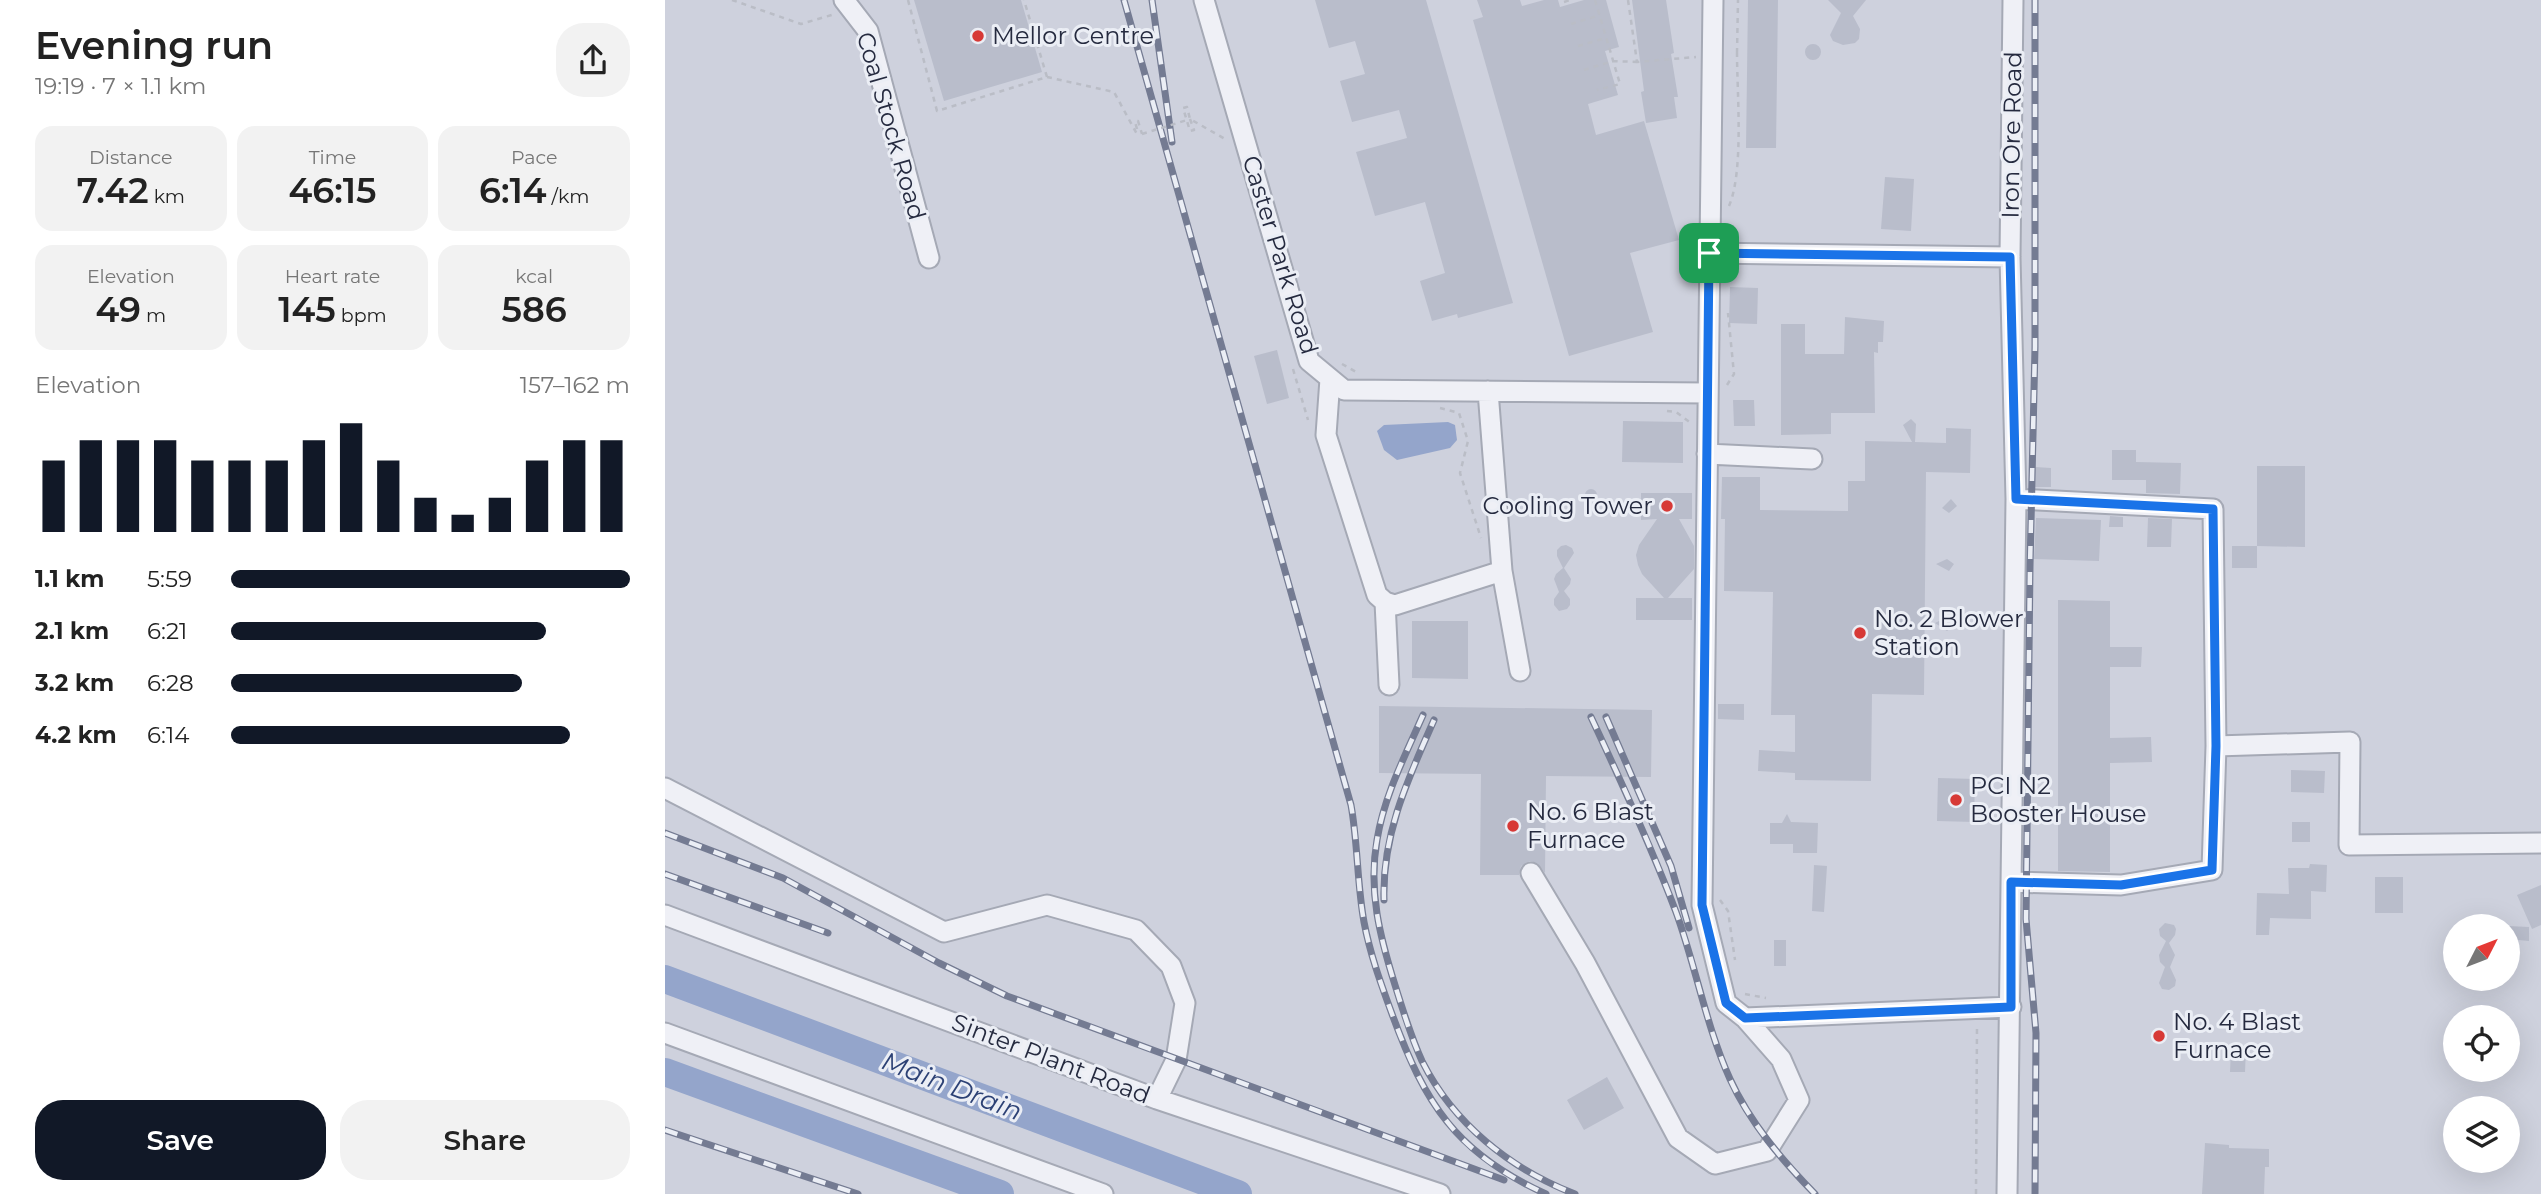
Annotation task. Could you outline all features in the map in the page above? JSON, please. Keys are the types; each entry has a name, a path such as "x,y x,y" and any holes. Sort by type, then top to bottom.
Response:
{"street":[{"name":"Caster Park Road","path":"1204,0 1309,361 1344,390 1707,393"},
{"path":"1531,873 1585,963 1678,1138 1715,1164 1767,1151 1799,1100 1781,1059 1745,1018 1726,1003 1702,905 1713,0"},
{"name":"Iron Ore Road","path":"2007,1194 2016,499 2010,257 2013,0"},
{"name":"Coal Stock Road","path":"846,2 868,31 929,258"},
{"path":"1709,253 2010,257"},
{"path":"1330,379 1326,435 1377,595 1385,603 1395,605 1502,570"},
{"path":"1488,391 1502,570 1520,671"},
{"path":"1707,454 1812,459"},
{"path":"2011,882 2121,885 2212,870 2216,746 2213,509 2016,499"},
{"path":"1385,603 1389,685"},
{"path":"2216,746 2350,742 2349,845 2541,843"},
{"path":"665,788 944,932 1048,905 1136,930 1171,966 1185,1003 1176,1060 1157,1099"},
{"name":"Sinter Plant Road","path":"665,915 1157,1099 1440,1194"},
{"path":"1745,1018 2011,1007"},
{"path":"665,1033 1103,1194"}],"path":[{"path":"732,0 801,24 831,17 846,2"},
{"path":"908,0 937,111 1047,77 1114,92 1138,136 1135,121 1138,121 1142,134 1188,119 1225,139"},
{"path":"1024,0 1047,77"},
{"path":"1565,2 1570,0"},
{"path":"1595,0 1620,84 1597,90"},
{"path":"1737,52 1738,0"},
{"path":"1571,24 1599,15"},
{"path":"1578,46 1606,38"},
{"path":"1584,70 1613,61 1637,62"},
{"path":"1439,391 1440,410 1459,414 1468,441 1461,472 1484,548"}],"shaded area":[{"path":"665,0 2541,0 2541,1194 665,1194"}],"water":[{"path":"1448,422 1455,425 1457,440 1450,448 1397,460 1384,450 1377,431 1384,425"}],"building":[{"name":"Mellor Centre","path":"914,0 1021,0 1042,72 944,101"},
{"path":"1315,0 1426,0 1513,303 1458,318 1457,314 1432,321 1420,281 1445,273 1425,202 1375,216 1356,152 1407,138 1399,110 1352,122 1340,81 1365,74 1355,41 1329,48"},
{"path":"1477,0 1520,0 1522,6 1544,0 1558,0 1560,7 1584,0 1606,0 1619,47 1605,51 1618,95 1588,104 1596,135 1644,121 1679,240 1630,253 1653,332 1569,356 1473,20 1483,17"},
{"path":"1632,0 1666,0 1674,53 1671,54 1678,97 1674,97 1677,118 1646,123"},
{"path":"1748,0 1778,0 1776,148 1746,148"},
{"path":"1828,0 1866,0 1853,16 1860,29 1859,39 1855,43 1843,45 1833,41 1830,35 1841,13"},
{"path":"1813,44 1819,46 1819,58 1813,60 1807,58 1805,52 1807,46"},
{"path":"1885,177 1914,179 1911,231 1881,229"},
{"path":"1730,287 1758,288 1757,324 1729,323"},
{"path":"1845,317 1884,321 1883,342 1878,342 1878,353 1874,352 1875,413 1831,413 1831,434 1781,435 1781,324 1805,324 1805,354 1844,354"},
{"path":"1277,350 1289,398 1267,404 1254,356"},
{"path":"1733,400 1754,400 1755,426 1734,426"},
{"name":"No. 2 Blower Station","path":"1911,419 1916,424 1915,442 1946,443 1946,428 1971,429 1970,473 1926,472 1924,695 1872,694 1871,781 1795,780 1795,773 1758,771 1759,750 1795,752 1795,715 1771,715 1773,592 1724,591 1725,519 1721,519 1722,477 1760,477 1760,510 1848,511 1848,481 1865,481 1865,441 1912,442 1903,425"},
{"path":"1623,421 1683,422 1683,463 1622,462"},
{"path":"2112,450 2136,450 2136,462 2181,463 2180,494 2146,493 2146,480 2112,480"},
{"path":"2257,466 2305,466 2305,547 2257,546"},
{"path":"2035,467 2051,468 2051,487 2035,487"},
{"path":"1591,489 1597,495 1591,501 1585,495"},
{"path":"1641,493 1692,493 1692,519 1679,519 1694,546 1694,569 1668,598 1692,598 1692,620 1636,620 1636,598 1664,598 1642,574 1638,565 1636,555 1639,545 1657,519 1641,520"},
{"path":"1951,499 1957,506 1949,513 1942,508"},
{"path":"2110,516 2123,517 2123,527 2109,527"},
{"path":"2036,518 2101,520 2099,561 2034,559"},
{"path":"2148,518 2172,519 2171,547 2147,547"},
{"path":"1566,545 1572,548 1574,553 1564,568 1571,579 1564,591 1570,599 1570,605 1559,611 1554,605 1554,599 1559,592 1554,579 1563,568 1557,550"},
{"path":"2232,546 2257,546 2257,568 2232,568"},
{"path":"1947,559 1954,564 1949,571 1936,564"},
{"path":"2058,600 2110,601 2110,647 2142,647 2141,667 2110,667 2110,738 2151,737 2152,762 2110,763 2110,872 2058,871"},
{"path":"1945,618 1951,620 1954,625 1947,631 1935,623"},
{"path":"1412,621 1468,621 1468,679 1412,678"},
{"path":"1718,704 1744,704 1744,720 1718,719"},
{"name":"No. 6 Blast Furnace","path":"1379,706 1652,710 1651,777 1546,776 1545,873 1537,863 1530,861 1521,866 1519,875 1480,875 1481,774 1379,773"},
{"path":"2291,770 2325,771 2324,793 2291,792"},
{"name":"PCI N2 Booster House","path":"1938,778 1975,779 1974,822 1937,821"},
{"path":"1787,814 1791,822 1818,823 1817,853 1793,853 1793,844 1770,844 1770,823 1782,823"},
{"path":"2292,822 2310,822 2310,842 2292,842"},
{"path":"2310,864 2327,865 2326,892 2311,891 2311,919 2270,918 2269,935 2256,935 2257,893 2289,894 2288,868 2309,868"},
{"path":"1814,865 1827,866 1824,912 1812,911"},
{"path":"2375,877 2403,877 2403,913 2375,913"},
{"path":"2541,885 2541,925 2532,929 2517,895"},
{"path":"2165,923 2174,925 2176,929 2169,943 2175,955 2170,967 2176,980 2175,986 2169,990 2162,989 2159,983 2165,967 2160,962 2159,955 2166,941 2160,936 2159,929"},
{"path":"2520,927 2529,927 2529,941 2520,940"},
{"path":"1774,940 1786,940 1786,966 1774,966"},
{"path":"2231,1048 2246,1049 2245,1072 2230,1072"},
{"path":"1607,1077 1624,1108 1584,1130 1567,1100"},
{"path":"2205,1143 2229,1145 2229,1148 2269,1149 2264,1194 2202,1194"}],"waterway":[{"name":"Main Drain","path":"665,979 1238,1194"},
{"path":"665,1072 1000,1194"}],"railway":[{"path":"1124,0 1351,805 1364,922 1384,991 1417,1074 1431,1100 1448,1122 1466,1143 1489,1161 1546,1194"},
{"path":"1152,0 1172,142"},
{"path":"2035,0 2035,347 2026,919 2036,1033 2035,1194"},
{"path":"1423,715 1390,792 1380,824 1375,859 1377,914 1401,1004 1422,1061 1435,1083 1467,1124 1506,1157 1551,1184 1575,1194"},
{"path":"1591,717 1676,912 1714,1038 1730,1079 1747,1111 1768,1140 1815,1194"},
{"path":"1606,717 1671,866 1689,928"},
{"path":"1384,900 1387,852 1392,830 1406,785 1434,720"},
{"path":"665,833 783,878 939,963 1007,996 1504,1180"},
{"path":"665,874 828,933"},
{"path":"665,1130 858,1194"}],"place":[{"name":"Mellor Centre","path":"978,36"},
{"name":"Cooling Tower","path":"1667,506"},
{"name":"No. 2 Blower Station","path":"1860,633"},
{"name":"PCI N2 Booster House","path":"1956,800"},
{"name":"No. 6 Blast Furnace","path":"1513,826"},
{"name":"No. 4 Blast Furnace","path":"2159,1036"}],"route":[{"path":"1709,253 2010,257 2016,499 2213,509 2216,746 2212,870 2121,885 2011,882 2011,1007 1745,1018 1726,1003 1702,905 1709,253"}]}
